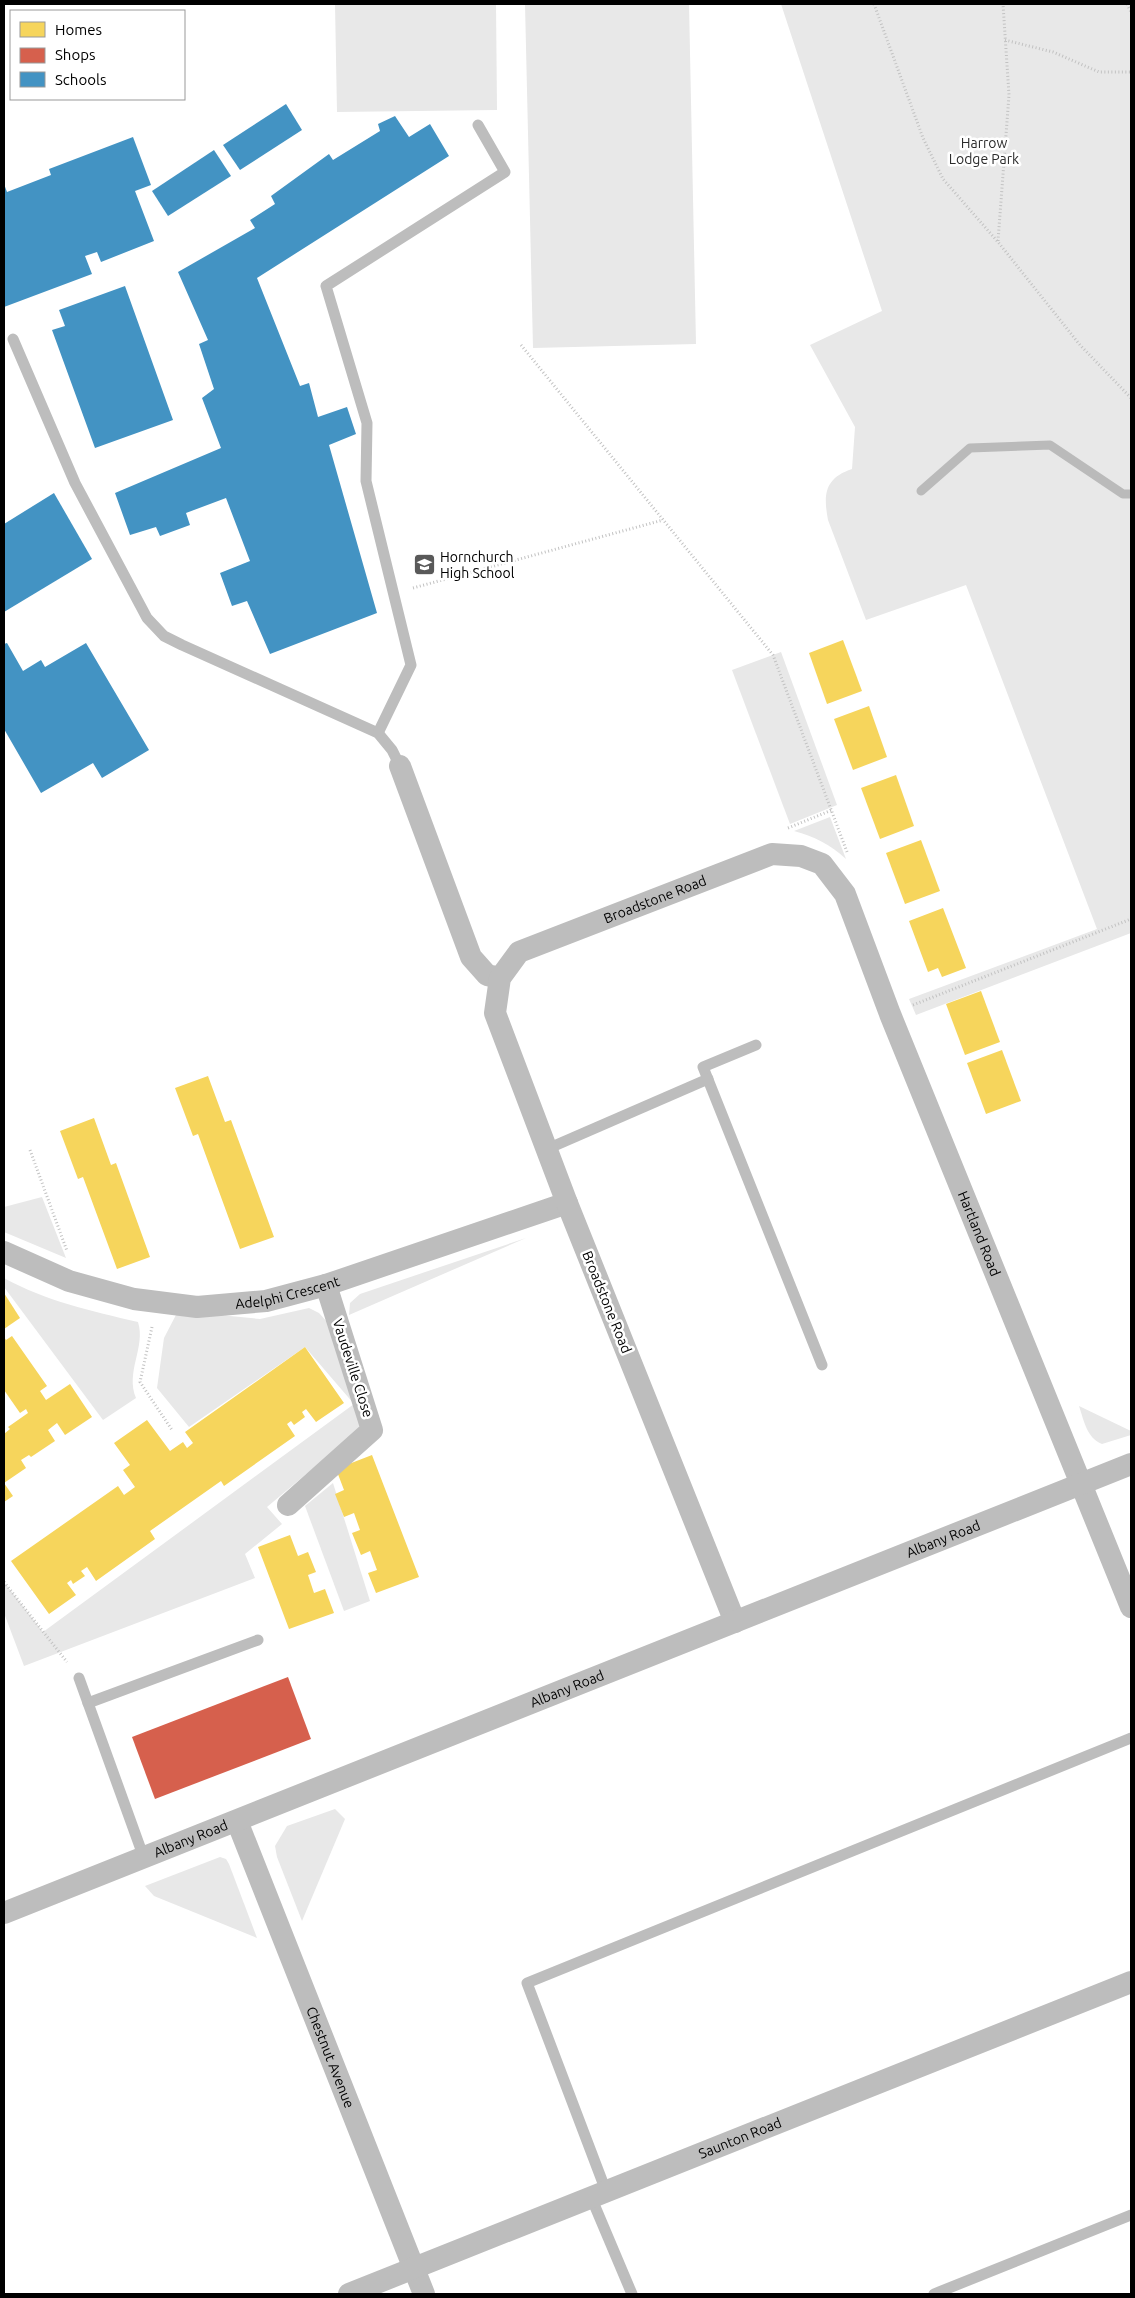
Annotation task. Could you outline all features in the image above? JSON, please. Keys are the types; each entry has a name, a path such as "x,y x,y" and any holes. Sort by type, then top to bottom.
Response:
{"street":[{"path":"400,766 470,957 487,975 500,978"},
{"name":"Broadstone Road","path":"735,1622 567,1202 495,1013 500,978 519,952 772,854 801,856 822,864"},
{"name":"Hartland Road","path":"822,864 845,894 890,1014 1131,1607"},
{"name":"Adelphi Crescent","path":"4,1252 79,1284 134,1299 197,1307 266,1301 326,1285 567,1202"},
{"name":"Vaudeville Close","path":"288,1505 372,1430 326,1285"},
{"name":"Albany Road","path":"4,1913 1131,1464"},
{"name":"Chestnut Avenue","path":"237,1820 424,2294"},
{"name":"Saunton Road","path":"349,2294 1131,1982"}],"lane":[{"path":"378,733 411,665 366,481 367,423 326,286 505,172 478,125"},
{"path":"13,339 76,483 147,618 164,636 182,645 378,733 392,750 400,766"},
{"path":"756,1045 703,1067 822,1365"},
{"path":"547,1149 708,1079"},
{"path":"88,1703 258,1640"},
{"path":"79,1678 144,1858"},
{"path":"632,2294 527,1983 1131,1738"},
{"path":"934,2294 1131,2215"}],"path":[{"path":"874,4 923,138 943,179 998,242 1080,345 1131,398"},
{"path":"998,242 1009,95 1003,4"},
{"path":"1126,4 1131,12"},
{"path":"1005,40 1053,52 1099,72 1131,72"},
{"path":"521,345 773,655 851,860 845,894"},
{"path":"393,593 663,520"},
{"path":"890,1014 1131,919"},
{"path":"30,1150 79,1284"},
{"path":"157,1302 140,1382 172,1430"},
{"path":"4,1582 79,1678"}],"green space":[{"path":"335,4 496,4 497,110 337,112"},
{"path":"525,4 689,4 696,344 533,348"},
{"name":"Harrow Lodge Park","path":"781,4 1131,4 1131,933 916,1015 909,999 1097,929 966,585 866,620 828,520 826,495 828,488 836,477 852,469 855,427 810,345 882,311"},
{"path":"781,652 837,805 790,824 732,670"},
{"path":"830,817 846,859 822,842 794,831"},
{"path":"42,1197 66,1258 4,1232 4,1207"},
{"path":"526,1238 349,1315 350,1303 360,1294"},
{"path":"4,1278 52,1299 138,1322 140,1341 133,1379 136,1398 103,1420 4,1287"},
{"path":"309,1308 319,1313 329,1324 362,1427 267,1507 282,1524 245,1554 255,1578 24,1666 4,1613 4,1582 43,1632 354,1404 305,1347 189,1427 157,1388 164,1338 178,1311 260,1319"},
{"path":"1079,1406 1131,1431 1131,1435 1102,1444 1089,1433"},
{"path":"333,1483 370,1601 344,1611 305,1506"},
{"path":"335,1809 345,1819 302,1921 277,1857 275,1846 287,1826"},
{"path":"220,1857 226,1859 229,1864 257,1938 154,1896 145,1886"}],"building: Homes":[{"path":"843,640 862,691 827,704 809,653"},
{"path":"869,706 887,757 853,770 834,719"},
{"path":"896,775 914,826 880,839 861,788"},
{"path":"921,840 940,891 905,904 886,853"},
{"path":"943,908 966,968 942,977 938,968 928,972 909,921"},
{"path":"981,991 1000,1042 965,1055 946,1004"},
{"path":"1002,1050 1021,1101 986,1114 967,1063"},
{"path":"208,1076 225,1122 231,1120 274,1237 240,1249 198,1134 193,1136 175,1088"},
{"path":"94,1118 111,1165 116,1163 150,1257 117,1269 83,1177 78,1179 60,1131"},
{"path":"4,1293 20,1318 4,1329"},
{"path":"12,1336 47,1386 40,1391 46,1400 70,1384 92,1417 65,1435 57,1423 48,1430 55,1441 31,1457 29,1455 21,1460 26,1468 4,1483 4,1434 10,1429 8,1427 28,1413 26,1409 20,1413 4,1390 4,1337 6,1340"},
{"path":"305,1347 344,1403 316,1422 306,1409 302,1412 305,1417 294,1425 291,1421 287,1424 295,1436 224,1486 221,1481 150,1531 155,1539 96,1581 87,1567 81,1571 85,1576 73,1584 71,1580 67,1583 76,1595 49,1614 11,1561 118,1486 124,1495 135,1487 123,1470 130,1465 114,1443 147,1420 170,1451 183,1442 187,1448 193,1443 185,1432"},
{"path":"372,1455 419,1577 376,1593 368,1573 377,1570 370,1551 361,1555 352,1533 360,1530 354,1513 344,1517 335,1494 344,1490 336,1469"},
{"path":"4,1483 13,1496 4,1502"},
{"path":"290,1535 298,1556 308,1552 316,1572 308,1575 314,1593 325,1589 334,1613 289,1629 258,1547"}],"building: Shops":[{"path":"288,1677 311,1739 155,1799 132,1737"}],"building: Schools":[{"path":"286,104 302,130 240,170 223,145"},
{"path":"395,116 409,137 430,124 449,156 257,278 300,386 309,383 318,417 347,407 356,434 329,445 377,613 270,654 247,601 232,606 220,573 250,561 226,498 186,513 190,525 160,536 156,527 130,535 115,493 221,448 202,398 214,389 199,344 208,340 178,272 255,228 250,220 275,204 271,196 329,154 333,160 380,131 378,124"},
{"path":"133,137 151,185 135,191 154,241 101,262 97,252 85,256 92,274 4,307 4,184 7,192 51,175 49,169"},
{"path":"214,150 231,176 168,216 152,191"},
{"path":"125,286 173,420 95,448 52,330 65,326 59,310"},
{"path":"54,493 92,559 4,612 4,524"},
{"path":"7,643 23,671 41,660 45,667 86,643 149,750 102,778 93,763 41,793 4,729 4,644"}],"waterway":[{"path":"921,491 970,448 1050,445 1123,494 1131,494"}],"place":[{"name":"Hornchurch High School","path":"424,565"}]}
